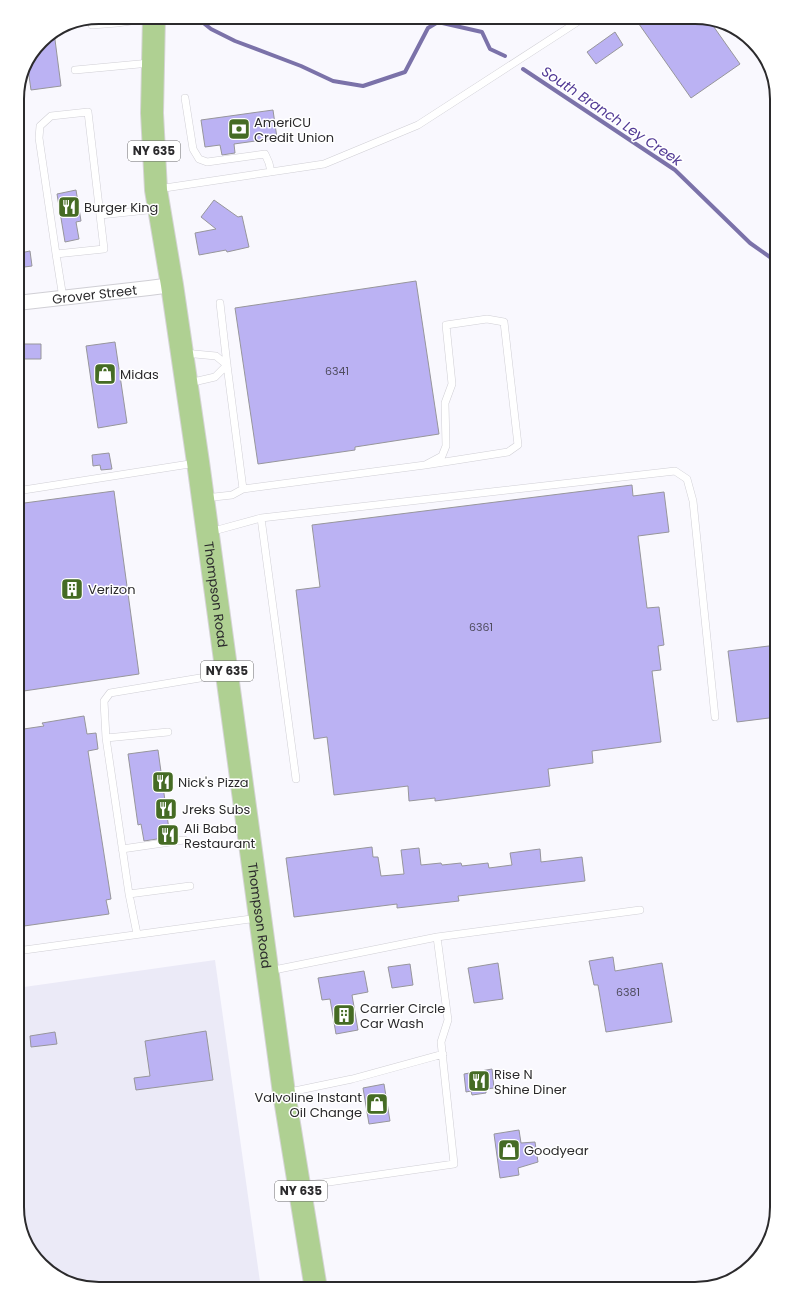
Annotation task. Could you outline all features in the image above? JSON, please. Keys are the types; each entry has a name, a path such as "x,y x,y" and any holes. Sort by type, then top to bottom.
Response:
{"main road":[{"name":"Thompson Road","path":"154,24 152,113 158,199 198,462 284,1093 315,1282"}],"street":[{"name":"Grover Street","path":"24,302 172,285"}],"lane":[{"path":"92,25 104,24"},
{"path":"100,216 158,199 271,172 324,164 418,125 574,24"},
{"path":"75,70 153,63"},
{"path":"185,98 193,149 198,159 207,162 265,154 271,172"},
{"path":"56,254 104,249 88,112 51,116 40,126 39,138 56,254 63,298"},
{"path":"220,303 243,489"},
{"path":"203,498 232,495 243,489 425,465 508,452 518,446 504,322 487,319 446,325 452,384 445,403 446,446 442,456 425,465"},
{"path":"182,353 216,356 227,365"},
{"path":"186,384 215,377 227,365"},
{"path":"24,490 198,462"},
{"path":"208,533 261,518 675,471 687,479 693,502 715,717"},
{"path":"261,518 296,778"},
{"path":"137,934 129,894 106,738 104,701 110,693 227,673"},
{"path":"106,738 168,732"},
{"path":"122,849 184,840"},
{"path":"129,894 190,886"},
{"path":"267,972 436,937 640,910"},
{"path":"24,950 260,918"},
{"path":"300,1186 454,1164 441,1042 448,1020 436,937"},
{"path":"284,1093 352,1079 443,1054"}],"shaded area":[{"path":"215,960 260,1282 84,1281 57,1269 43,1257 30,1236 24,1207 24,987"}],"building":[{"path":"639,24 700,24 713,26 740,64 691,98"},
{"path":"615,32 623,45 596,64 587,52"},
{"path":"55,39 61,86 31,90 29,74 30,70 43,49"},
{"name":"AmeriCU Credit Union","path":"273,110 277,138 234,144 235,153 222,155 220,145 205,147 201,120"},
{"name":"Burger King","path":"76,190 81,221 76,222 79,239 65,242 57,194"},
{"path":"214,200 238,217 242,216 249,247 227,252 226,250 199,255 195,233 216,229 201,217"},
{"path":"30,251 32,266 24,267 24,252"},
{"path":"416,281 439,434 355,447 355,450 258,464 235,308"},
{"name":"Midas","path":"115,342 127,423 98,428 86,346"},
{"path":"24,344 41,344 41,359 24,359"},
{"path":"109,453 112,469 101,470 100,465 93,466 92,455"},
{"path":"632,485 633,496 664,492 669,532 638,536 647,608 659,607 664,645 658,646 661,670 652,671 661,742 592,751 593,763 548,769 550,786 435,801 435,798 409,801 408,786 334,795 327,737 314,739 296,590 320,587 312,525"},
{"name":"Verizon","path":"114,491 139,674 24,691 24,503"},
{"path":"770,646 770,718 737,722 728,651"},
{"path":"84,716 87,734 96,733 98,749 88,751 111,899 106,900 109,914 24,926 24,729 44,726 42,723"},
{"path":"158,750 170,837 144,841 141,824 138,825 128,754"},
{"path":"372,847 373,857 378,857 381,876 404,874 401,850 419,848 421,865 461,863 462,866 488,863 489,868 512,865 510,853 540,849 541,862 582,857 585,881 458,896 459,901 397,908 397,904 294,917 286,858"},
{"path":"613,957 615,971 662,963 672,1022 606,1032 598,985 594,985 589,961"},
{"path":"498,963 503,999 474,1003 468,968"},
{"path":"410,964 413,985 392,988 388,967"},
{"name":"Carrier Circle Car Wash","path":"364,971 368,992 352,995 358,1030 336,1034 330,999 322,1000 318,978"},
{"path":"206,1031 213,1080 136,1090 134,1078 150,1076 145,1041"},
{"path":"55,1032 57,1044 31,1047 30,1036"},
{"name":"Rise N Shine Diner","path":"492,1069 494,1088 486,1089 486,1093 472,1095 471,1091 466,1092 464,1074"},
{"name":"Valvoline Instant Oil Change","path":"384,1084 390,1121 369,1124 363,1088"},
{"name":"Goodyear","path":"519,1130 521,1143 535,1142 538,1162 518,1168 519,1175 500,1178 494,1134"}],"waterway":[{"name":"South Branch Ley Creek","path":"205,24 211,29 235,41 301,66 333,81 363,86 405,72 428,28 435,24"},
{"name":"South Branch Ley Creek","path":"447,24 482,32 490,49 505,56"},
{"name":"South Branch Ley Creek","path":"523,69 675,170 750,243 770,257"}],"place":[{"name":"AmeriCU Credit Union","path":"239,129"},
{"name":"Burger King","path":"69,207"},
{"name":"Midas","path":"105,374"},
{"name":"Verizon","path":"72,589"},
{"name":"Nick's Pizza","path":"163,782"},
{"name":"Jreks Subs","path":"166,809"},
{"name":"Ali Baba Restaurant","path":"168,835"},
{"name":"Carrier Circle Car Wash","path":"344,1015"},
{"name":"Rise N Shine Diner","path":"479,1081"},
{"name":"Valvoline Instant Oil Change","path":"377,1104"},
{"name":"Goodyear","path":"509,1150"}]}
